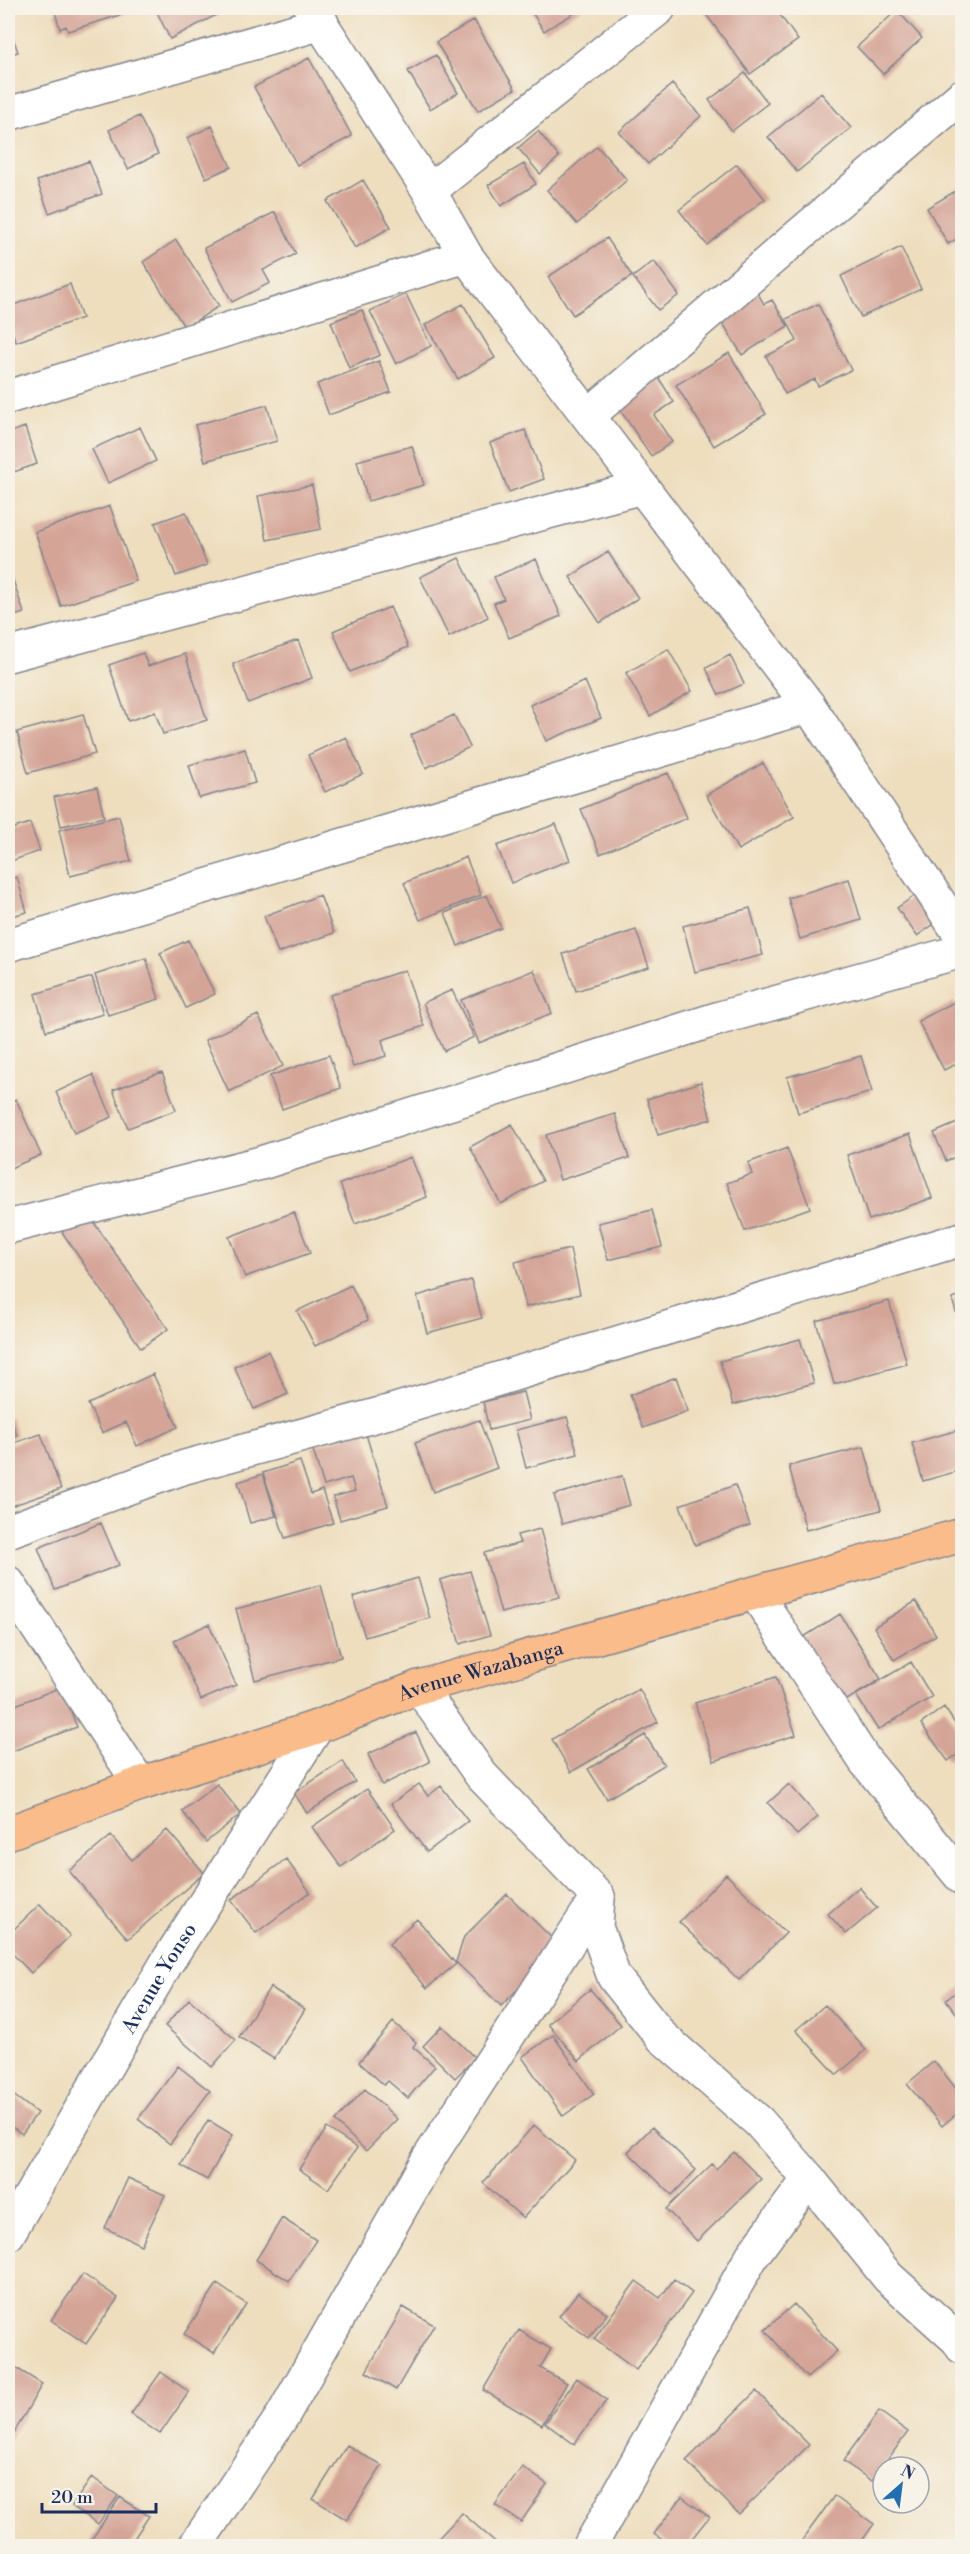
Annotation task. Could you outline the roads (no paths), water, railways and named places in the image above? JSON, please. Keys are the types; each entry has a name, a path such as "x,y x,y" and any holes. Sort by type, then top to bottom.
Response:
{"main road":[{"name":"Avenue Wazabanga","path":"8,1833 141,1784 317,1726 419,1687 963,1535"}],"street":[{"path":"429,191 659,8"},
{"path":"8,114 317,15 429,191 466,256 809,706 963,937"},
{"path":"589,415 963,96"},
{"path":"8,397 466,256"},
{"path":"8,655 642,488"},
{"path":"8,945 809,706"},
{"path":"8,1227 261,1162 720,1018 963,951"},
{"path":"8,1531 185,1467 392,1411 963,1239"},
{"path":"8,1583 141,1784"},
{"path":"756,1594 865,1761 963,1878"},
{"path":"419,1687 481,1775 598,1897 596,1927 614,1977 661,2036 759,2122 809,2179 888,2277 963,2347"},
{"name":"Avenue Yonso","path":"8,2234 166,1964 317,1726"},
{"path":"195,2547 283,2415 429,2158 598,1897"},
{"path":"590,2547 752,2256 809,2179"}]}
